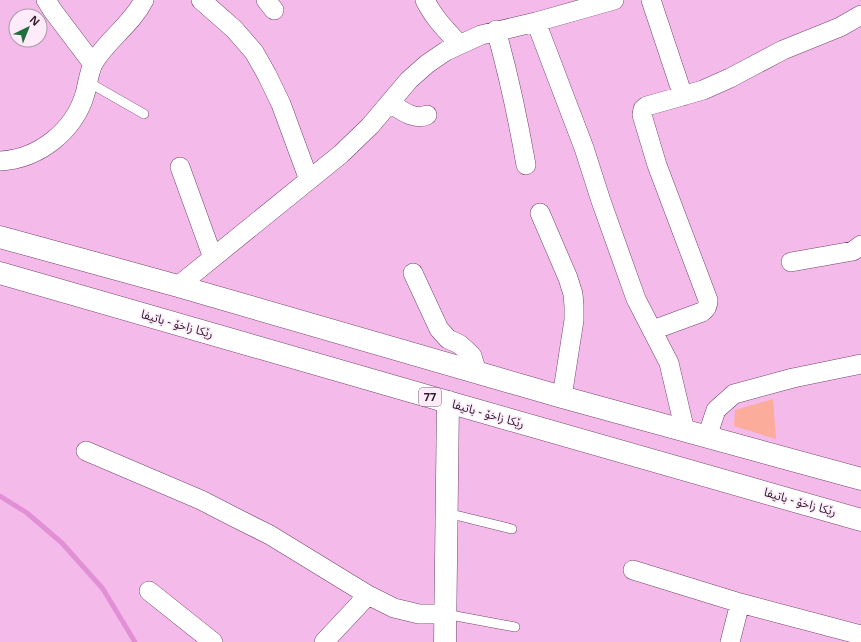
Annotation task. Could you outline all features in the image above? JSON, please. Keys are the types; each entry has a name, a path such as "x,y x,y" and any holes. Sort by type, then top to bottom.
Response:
{"main road":[{"path":"0,237 178,286 562,397 861,479"},
{"name":"رێکا زاخۆ - باتیفا","path":"0,273 861,520"},
{"path":"445,642 448,402"}],"street":[{"path":"46,0 93,64"},
{"path":"0,161 21,158 47,146 70,124 80,108 93,64 100,53 135,15 144,0"},
{"path":"201,0 234,29 254,52 267,75 280,104 309,180"},
{"path":"425,0 440,24 459,44"},
{"path":"178,286 341,154 370,126 409,80 427,64 459,44 496,30 536,22 614,0"},
{"path":"651,0 683,96"},
{"path":"653,330 702,312 708,305 707,296 657,165 642,115 642,109 647,106 703,90 730,78 783,50 840,27 861,15"},
{"path":"536,22 584,148 600,201 636,299 665,353 670,367 685,431"},
{"path":"496,30 514,100 526,165"},
{"path":"390,104 415,117 421,118 427,116"},
{"path":"180,167 213,258"},
{"path":"540,213 568,278 573,294 574,320 562,397"},
{"path":"791,262 853,251 861,245"},
{"path":"413,273 439,328 448,339 459,344 472,356 477,373"},
{"path":"708,437 716,410 734,394 793,378 861,364"},
{"path":"86,451 201,500 270,535 394,608 419,614 445,614"},
{"path":"633,570 740,603 861,635"},
{"path":"149,590 213,642"},
{"path":"324,642 368,594"},
{"path":"730,642 740,603"}],"lane":[{"path":"88,82 144,114"},
{"path":"446,513 512,529"},
{"path":"445,614 514,627"}],"shaded area":[{"path":"773,399 776,439 734,426 735,410"}],"waterway":[{"path":"0,496 27,513 62,543 103,589 135,642"}]}
